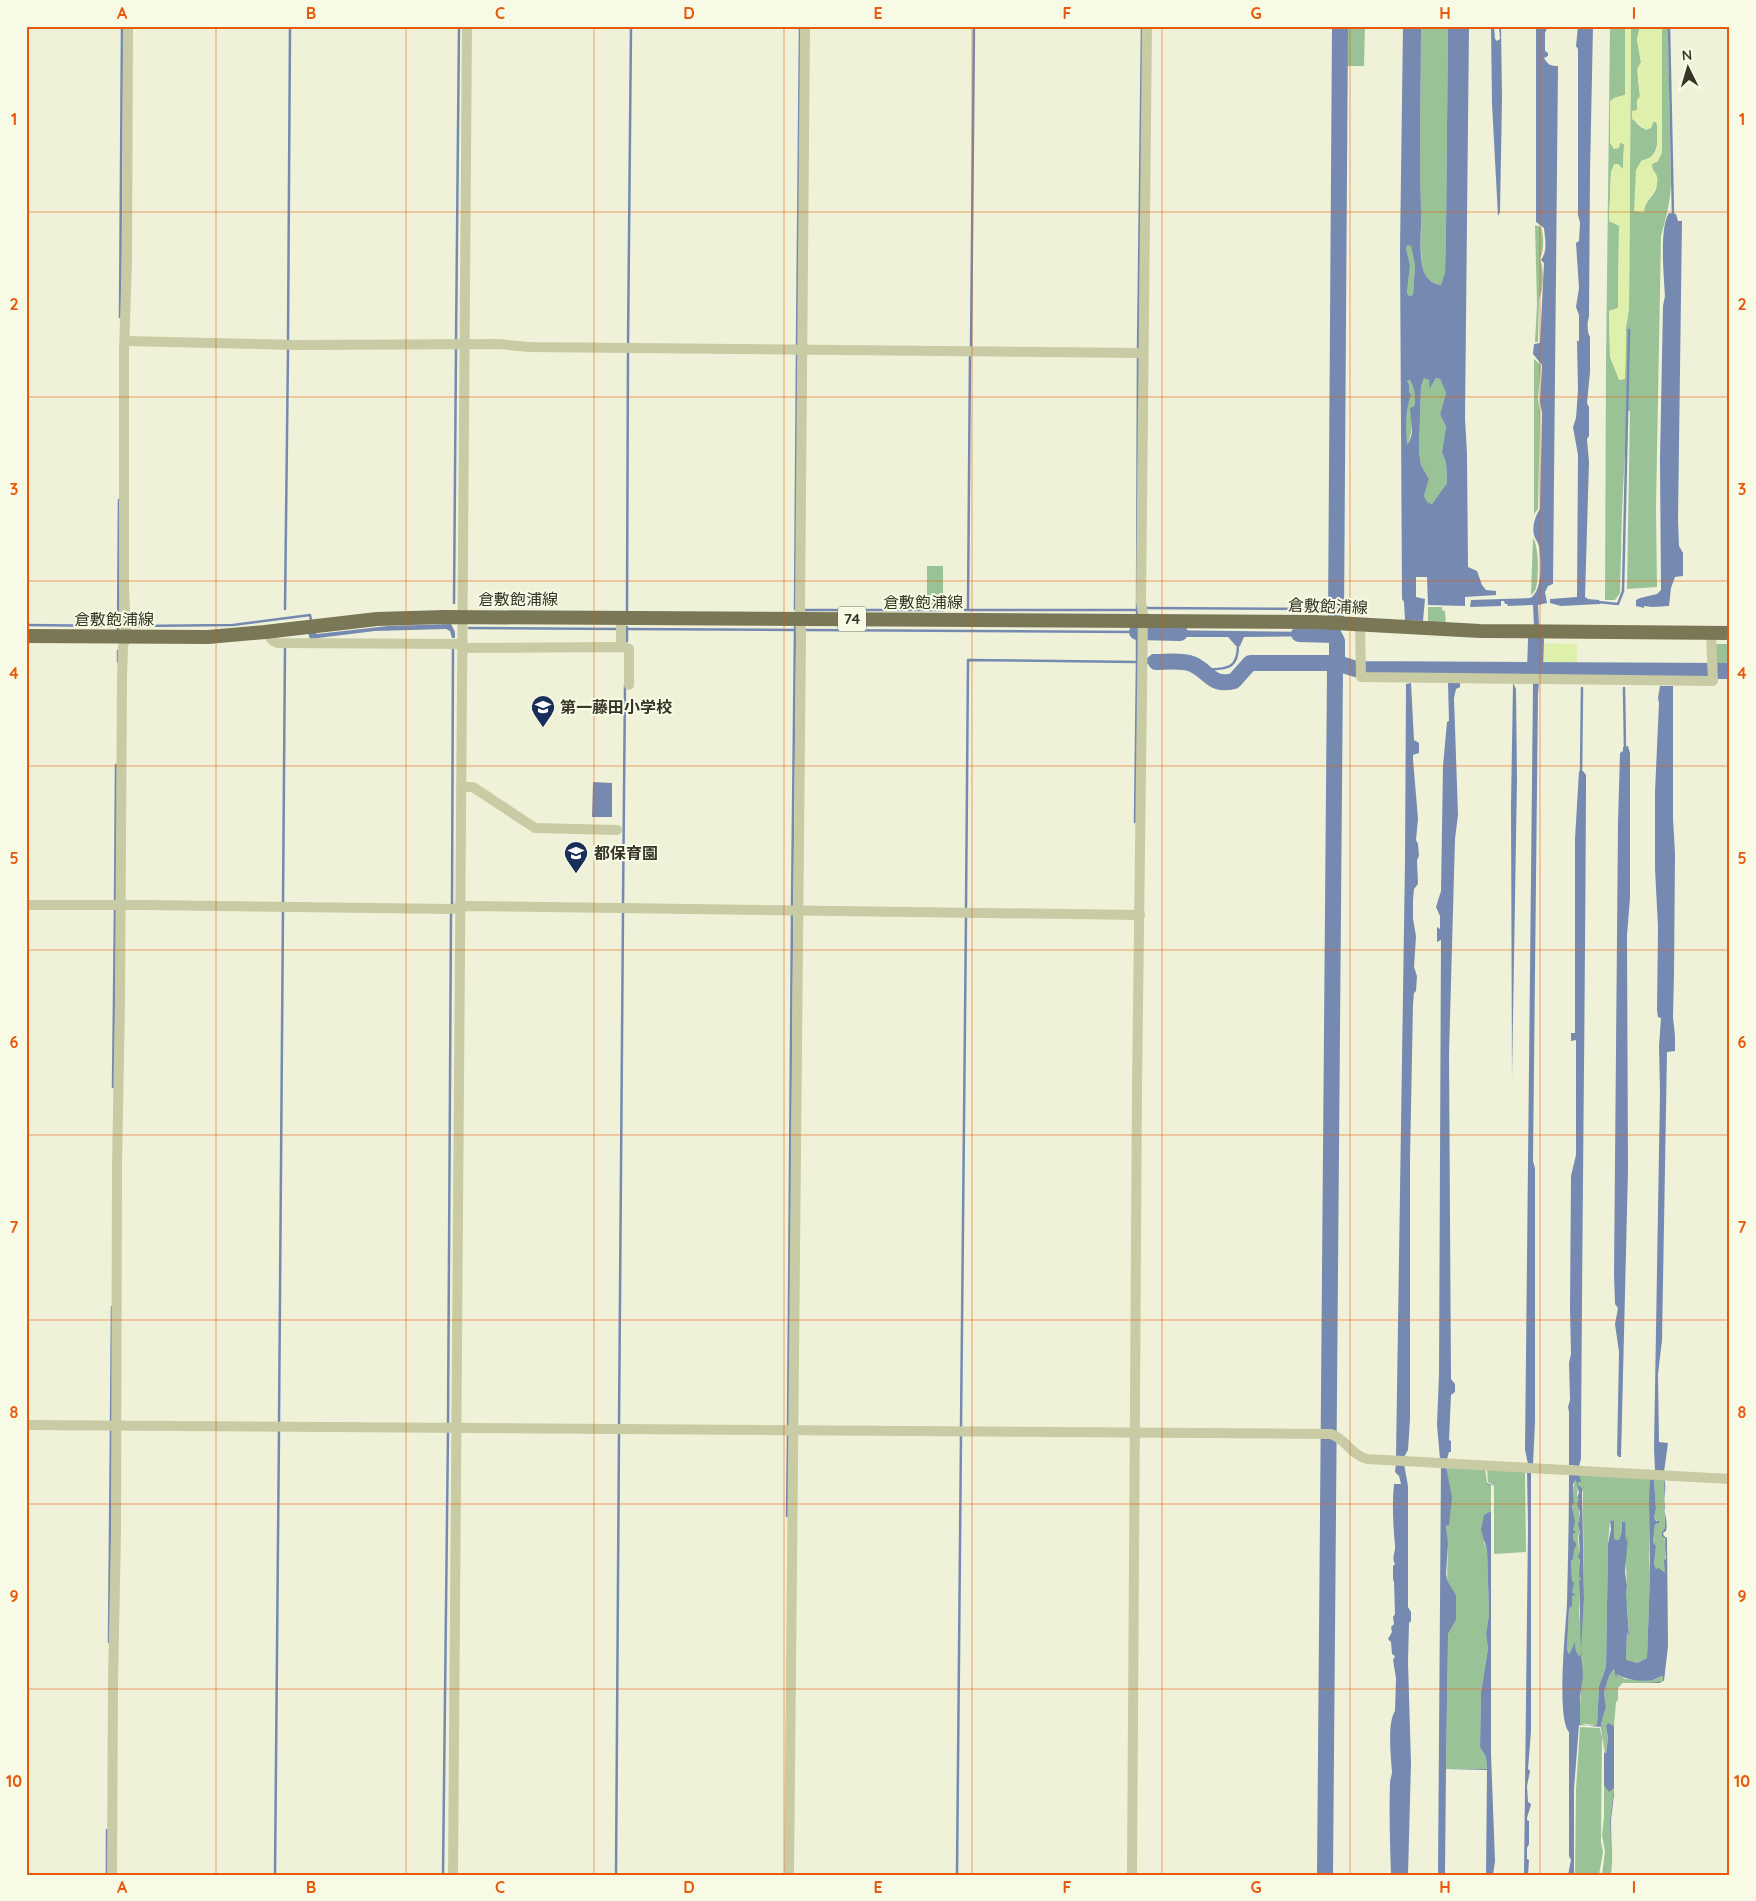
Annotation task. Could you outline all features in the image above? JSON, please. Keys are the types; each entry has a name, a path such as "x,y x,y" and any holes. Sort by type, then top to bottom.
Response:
{"main road":[{"name":"倉敷飽浦線","path":"26,636 208,636 265,632 377,619 462,617 621,626 801,626 1142,621 1316,622 1480,631 1730,633"}],"street":[{"path":"112,1875 116,1532 112,1425 116,905 122,670 125,637 128,26"},
{"path":"453,1875 461,787 457,645 462,617 459,345 467,26"},
{"path":"789,1875 801,626 799,349 805,26"},
{"path":"1132,1875 1132,1434 1142,662 1140,353 1147,26"},
{"path":"125,341 298,345 499,344 529,347 1140,353"},
{"path":"1360,625 1361,678 1713,681 1711,634"},
{"path":"621,626 621,647"},
{"path":"265,632 273,641 278,643 621,647 629,649 629,685"},
{"path":"461,787 474,787 536,828 617,830"},
{"path":"26,905 460,908 464,906 1140,915"},
{"path":"26,1425 1328,1434 1341,1439 1359,1457 1367,1459 1730,1479"}],"shaded area":[{"path":"1343,26 1365,26 1364,66 1343,66"},
{"path":"1421,26 1448,26 1445,273 1442,285 1434,283 1427,277 1424,272 1422,258 1420,168"},
{"path":"1610,26 1625,26 1625,95 1614,98 1620,142 1624,144 1623,170 1618,164 1615,164 1611,172 1609,221 1619,225 1618,308 1609,311 1610,357 1620,380 1625,378 1626,327 1629,308 1631,26 1640,26 1637,40 1641,62 1638,80 1640,96 1636,123 1642,128 1651,128 1652,123 1655,121 1657,124 1655,152 1652,156 1641,161 1644,211 1657,186 1652,164 1658,161 1662,130 1662,26 1668,26 1671,185 1668,210 1661,236 1656,507 1657,587 1627,589 1630,411 1627,411 1620,593 1615,600 1605,600 1606,363"},
{"path":"1535,225 1541,227 1543,239 1540,259 1543,279 1539,299 1538,342 1535,342 1537,304"},
{"path":"1408,245 1411,245 1415,265 1413,295 1409,296 1407,293 1410,265 1406,248"},
{"path":"1534,359 1541,365 1538,398 1540,413 1538,509 1534,514"},
{"path":"1424,377 1429,380 1431,388 1436,378 1440,379 1446,393 1440,414 1446,427 1442,452 1446,463 1447,483 1432,504 1426,502 1424,496 1429,479 1421,465 1419,451 1421,386"},
{"path":"1410,380 1415,396 1414,405 1410,413 1412,421 1411,433 1408,445 1406,445 1406,413 1410,395 1407,381"},
{"path":"1533,538 1538,570 1536,589 1531,595"},
{"path":"927,566 943,566 943,608 927,608"},
{"path":"1428,607 1442,607 1442,610 1445,611 1446,624 1428,623"},
{"path":"1716,644 1730,644 1730,667 1716,667"},
{"path":"1446,1466 1485,1468 1487,1483 1491,1485 1491,1511 1484,1515 1489,1615 1486,1634 1488,1649 1481,1692 1480,1747 1486,1757 1487,1769 1446,1769 1448,1634 1456,1620 1456,1595 1447,1580 1448,1479"},
{"path":"1487,1468 1525,1470 1526,1552 1494,1554 1494,1486 1488,1482"},
{"path":"1579,1474 1650,1477 1650,1574 1647,1658 1637,1663 1626,1661 1627,1630 1629,1633 1627,1604 1626,1607 1624,1522 1622,1521 1622,1531 1619,1540 1614,1539 1614,1521 1610,1520 1606,1667 1599,1686 1597,1725 1580,1724 1582,1656 1579,1656 1576,1651 1575,1643 1568,1655 1567,1650 1569,1609 1572,1606 1572,1595 1574,1595 1572,1592 1571,1561 1573,1559 1572,1509 1576,1479 1578,1482","holes":["1578,1485 1583,1492 1584,1599 1581,1632 1579,1612 1579,1581 1581,1578 1578,1537 1581,1524 1579,1518 1580,1498 1577,1498"]},
{"path":"1664,1478 1665,1528 1662,1532 1666,1545 1665,1574 1656,1569 1654,1564 1656,1546 1653,1542 1657,1521 1654,1517 1656,1509 1654,1479"},
{"path":"1615,1668 1617,1674 1625,1679 1654,1680 1664,1675 1663,1681 1659,1683 1621,1683 1618,1688 1614,1726 1606,1726 1608,1738 1605,1754 1601,1724 1606,1707 1604,1693 1609,1676"},
{"path":"1580,1727 1600,1728 1602,1737 1601,1842 1603,1852 1599,1875 1575,1875 1576,1789"},
{"path":"1604,1784 1614,1788 1610,1820 1611,1875 1602,1875 1605,1852 1602,1835"}],"sand":[{"path":"1625,26 1631,26 1629,308 1626,327 1625,379 1619,380 1610,357 1609,311 1618,308 1619,226 1609,221 1611,172 1614,164 1618,164 1623,169 1624,144 1620,143 1619,148 1614,149 1610,143 1610,101 1625,95"},
{"path":"1640,26 1662,26 1662,153 1658,161 1652,164 1652,169 1658,180 1644,212 1634,211 1636,170 1641,161 1654,156 1657,149 1657,124 1655,121 1651,128 1646,130 1632,119 1632,111 1637,110 1637,100 1640,96 1637,69 1641,62 1637,40"},
{"path":"1538,643 1577,644 1577,667 1537,666"}],"water":[{"path":"1403,26 1421,26 1421,257 1427,277 1433,283 1441,285 1445,273 1448,26 1469,26 1465,418 1468,567 1477,571 1486,590 1496,591 1496,595 1465,597 1465,606 1428,605 1427,577 1416,577 1416,597 1425,599 1423,621 1405,620 1404,602 1402,599 1400,249","holes":["1408,245 1411,246 1415,265 1413,295 1409,296 1407,293 1410,265 1406,248","1424,378 1429,380 1430,389 1436,378 1440,379 1446,393 1440,414 1446,427 1442,452 1446,463 1447,483 1432,504 1427,502 1424,496 1429,479 1421,465 1419,451 1421,386","1410,380 1412,383 1415,396 1414,406 1410,408 1412,431 1407,445 1407,413 1411,395 1407,381"]},
{"path":"1491,26 1494,26 1495,39 1497,41 1500,39 1499,26 1501,26 1502,99 1500,212 1498,216 1492,104"},
{"path":"1536,26 1548,26 1545,33 1545,51 1548,53 1548,56 1544,58 1550,65 1558,66 1553,584 1548,586 1545,592 1547,603 1538,605 1539,626 1534,626 1533,605 1508,606 1504,601 1501,601 1501,606 1470,607 1471,600 1530,598 1537,589 1540,575 1539,546 1533,529 1535,518 1540,509 1542,365 1533,354 1534,344 1540,343 1544,263 1541,260 1546,244 1544,228 1536,222"},
{"path":"1578,26 1593,26 1588,324 1590,372 1587,403 1589,407 1589,436 1587,439 1589,462 1585,597 1599,600 1600,604 1561,606 1550,603 1550,599 1577,597 1578,455 1573,427 1576,418 1578,390 1577,340 1579,342 1579,315 1576,307 1579,288 1576,243 1579,241 1580,223 1578,215 1578,49 1576,46"},
{"path":"1669,213 1676,214 1678,221 1682,221 1678,520 1679,546 1683,553 1683,576 1675,577 1671,588 1669,606 1644,606 1644,608 1636,606 1636,600 1657,594 1661,590 1660,459 1663,306 1665,296 1663,241"},
{"path":"451,624 455,632 455,638 452,638 450,631 446,629 375,631 310,639 308,633 314,632 317,634 388,626"},
{"path":"1159,630 1320,632 1320,636 1244,637 1240,646 1236,646 1228,637 1171,637 1171,635 1158,635"},
{"path":"1152,654 1170,654 1173,657 1177,657 1178,665 1146,664 1145,660"},
{"path":"1460,682 1460,687 1456,689 1454,698 1458,815 1455,839 1449,1054 1451,1379 1455,1384 1455,1392 1451,1395 1449,1440 1451,1441 1451,1452 1449,1452 1447,1459 1440,1459 1437,1425 1439,1374 1441,940 1437,942 1437,927 1440,929 1440,916 1436,907 1441,891 1443,766 1447,722 1449,721 1448,683"},
{"path":"1411,683 1414,740 1419,743 1419,753 1413,755 1413,759 1418,819 1416,840 1419,856 1417,860 1418,884 1414,889 1413,900 1413,919 1416,936 1414,967 1417,976 1413,1004 1410,1159 1410,1419 1408,1450 1404,1457 1396,1457 1406,684"},
{"path":"1513,683 1516,689 1517,779 1512,1079 1511,805"},
{"path":"1533,683 1539,683 1533,1161 1535,1168 1535,1423 1533,1464 1528,1464 1525,1450"},
{"path":"1660,686 1673,686 1673,818 1675,854 1673,1017 1675,1051 1667,1052 1662,1340 1658,1374 1659,1442 1668,1443 1664,1472 1655,1471 1654,1448 1660,1092 1659,1046 1661,1018 1658,1017 1657,1010 1658,927 1655,869 1655,792"},
{"path":"1628,746 1630,753 1630,898 1627,935 1628,1170 1621,1457 1619,1457 1617,1455 1619,1352 1615,1324 1618,1308 1615,1304 1614,1275 1618,823 1620,753 1623,751 1623,747"},
{"path":"1579,771 1583,771 1586,775 1586,790 1581,1459 1579,1466 1569,1465 1568,1407 1570,1400 1569,1363 1571,1354 1571,1176 1576,1155 1576,1040 1571,1041 1571,1033 1575,1033 1575,839"},
{"path":"593,782 612,783 612,817 592,817"},
{"path":"1396,1464 1404,1464 1408,1486 1408,1607 1411,1612 1411,1621 1409,1623 1408,1662 1411,1763 1408,1875 1391,1875 1390,1852 1390,1782 1392,1772 1390,1732 1395,1711 1396,1678 1393,1660 1395,1656 1392,1654 1391,1642 1388,1639 1392,1632 1391,1627 1394,1624 1393,1617 1395,1614 1393,1579 1393,1566 1395,1564 1393,1559 1395,1548 1394,1484 1401,1484 1399,1476 1395,1472"},
{"path":"1441,1465 1485,1468 1446,1466 1452,1497 1449,1525 1446,1526 1448,1544 1446,1574 1447,1580 1456,1595 1456,1620 1448,1634 1445,1875 1438,1875"},
{"path":"1527,1471 1531,1471 1531,1731 1528,1769 1530,1771 1527,1786 1528,1802 1531,1804 1527,1816 1529,1821 1528,1875 1524,1875 1528,1527"},
{"path":"1569,1473 1625,1476 1579,1474 1581,1482 1578,1482 1578,1485 1582,1488 1584,1599 1580,1724 1587,1726 1579,1725 1574,1789 1574,1874 1568,1875 1571,1860 1569,1856 1569,1732 1565,1723 1562,1691 1567,1603","holes":["1576,1480 1579,1493 1577,1504 1580,1512 1578,1524 1580,1551 1578,1557 1580,1560 1579,1577 1581,1578 1579,1581 1581,1655 1579,1656 1576,1651 1575,1642 1569,1654 1567,1650 1569,1609 1572,1606 1572,1596 1575,1595 1572,1592 1574,1583 1572,1581 1571,1561 1576,1546 1573,1540 1573,1534 1576,1532 1573,1530 1575,1522 1572,1507 1574,1502 1573,1484"]},
{"path":"1650,1477 1664,1478 1654,1479 1656,1509 1654,1517 1659,1523 1655,1524 1653,1542 1656,1546 1654,1564 1656,1569 1659,1568 1665,1573 1665,1539 1662,1536 1662,1532 1665,1528 1665,1511 1667,1528 1663,1533 1667,1538 1668,1646 1664,1681 1663,1676 1649,1681 1624,1678 1617,1674 1616,1678 1614,1669 1609,1676 1604,1693 1606,1707 1601,1727 1589,1726 1597,1725 1599,1686 1606,1667 1610,1520 1614,1521 1614,1539 1619,1540 1622,1531 1622,1521 1625,1521 1626,1542 1628,1536 1625,1572 1629,1635 1627,1632 1626,1660 1637,1663 1647,1658 1650,1574"},
{"path":"1491,1511 1491,1754 1495,1861 1493,1875 1486,1875 1487,1770 1446,1769 1487,1769 1486,1757 1480,1747 1481,1692 1488,1649 1486,1634 1489,1615 1487,1550 1481,1530 1484,1515"},
{"path":"1608,1723 1614,1726 1614,1788 1609,1792 1604,1785 1604,1752 1606,1754 1608,1738 1606,1726"},
{"path":"1614,1788 1611,1820 1612,1875 1610,1820"}],"waterway":[{"path":"120,317 122,26"},
{"path":"288,341 290,26"},
{"path":"456,342 459,26"},
{"path":"628,345 631,26"},
{"path":"797,347 800,26"},
{"path":"971,347 974,26"},
{"path":"1138,350 1142,26"},
{"path":"1336,617 1340,26"},
{"path":"1669,26 1673,215"},
{"path":"1598,602 1618,604 1623,591 1629,330"},
{"path":"454,603 456,348"},
{"path":"285,609 288,349"},
{"path":"627,611 628,352"},
{"path":"795,609 797,353"},
{"path":"968,609 970,354"},
{"path":"1137,614 1138,355"},
{"path":"118,630 119,500"},
{"path":"1144,608 1336,609"},
{"path":"804,610 943,610"},
{"path":"965,610 1136,610"},
{"path":"135,626 233,625 310,615 311,620"},
{"path":"26,625 120,626"},
{"path":"627,627 627,641"},
{"path":"792,907 795,627"},
{"path":"469,628 617,629"},
{"path":"623,629 797,630"},
{"path":"803,630 1137,632"},
{"path":"1137,630 1137,662"},
{"path":"1137,632 1180,633"},
{"path":"1299,634 1334,635 1337,641 1337,663 1356,669 1730,671"},
{"path":"1535,670 1536,640"},
{"path":"1202,670 1228,667 1235,660 1238,645"},
{"path":"452,905 453,646"},
{"path":"283,903 285,647"},
{"path":"118,651 118,662"},
{"path":"966,909 968,660 1137,662 1135,822"},
{"path":"1156,662 1192,664 1220,682 1234,681 1250,663 1337,663 1335,668 1325,1875"},
{"path":"623,904 625,685"},
{"path":"1581,774 1582,688"},
{"path":"1624,688 1625,749"},
{"path":"115,902 116,765"},
{"path":"113,1087 115,907"},
{"path":"279,1423 283,908"},
{"path":"619,1426 623,912"},
{"path":"448,1425 451,913"},
{"path":"788,1427 792,914"},
{"path":"961,1426 966,917"},
{"path":"111,1422 112,1307"},
{"path":"109,1642 111,1427"},
{"path":"275,1875 279,1430"},
{"path":"443,1875 448,1431"},
{"path":"616,1875 619,1432"},
{"path":"787,1516 788,1435"},
{"path":"957,1875 961,1435"},
{"path":"107,1830 107,1875"}],"place":[{"name":"第一藤田小学校","path":"543,728"},
{"name":"都保育園","path":"576,874"}]}
